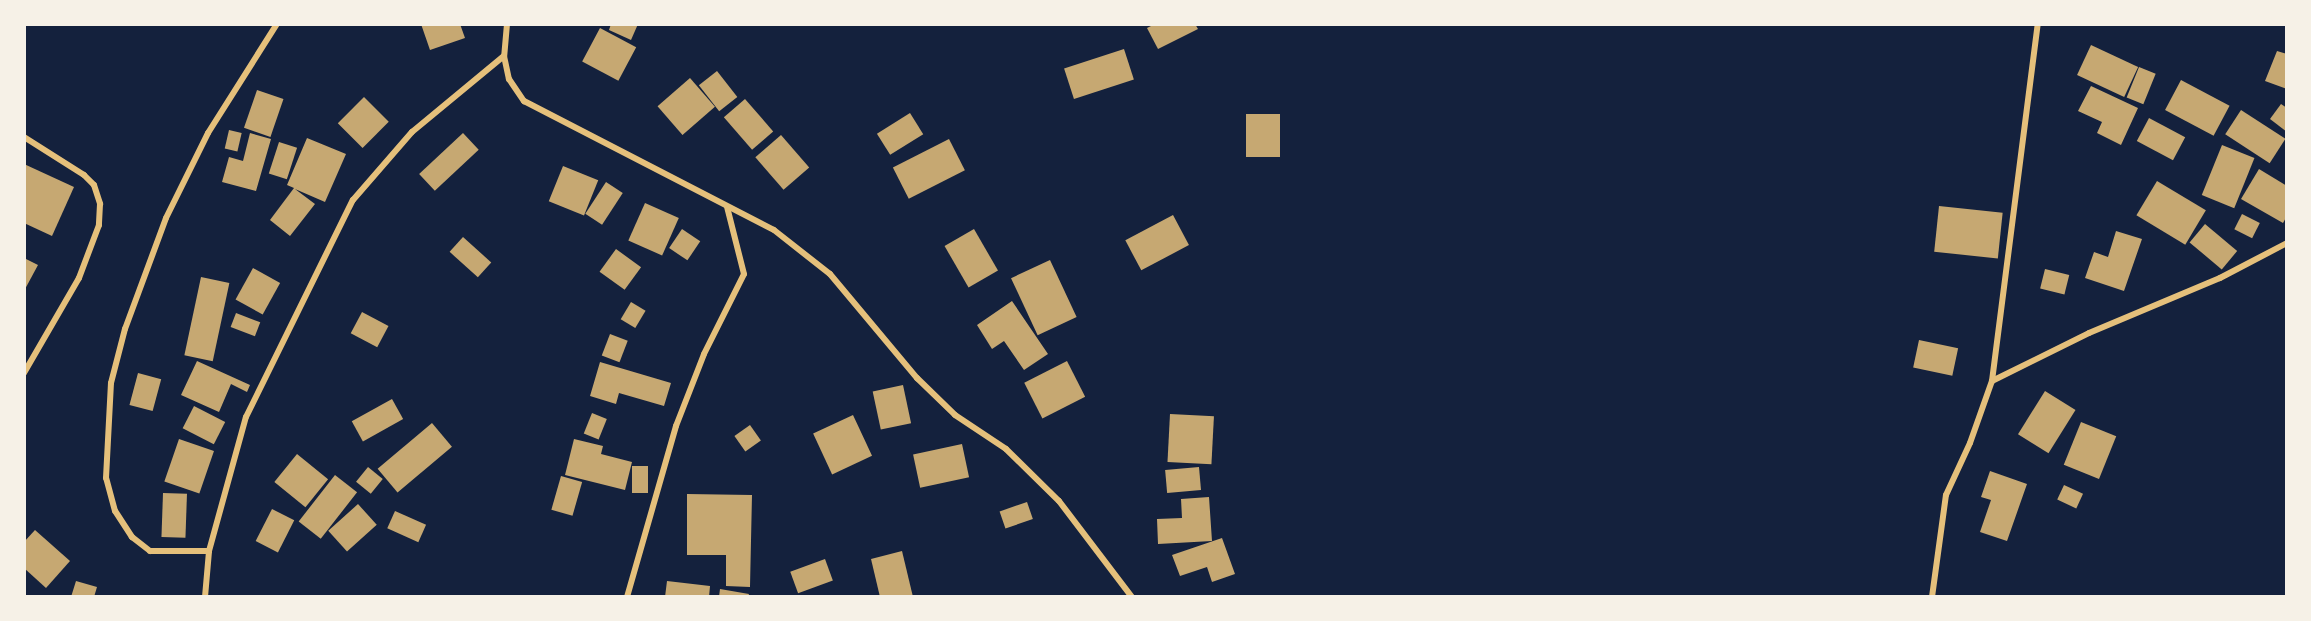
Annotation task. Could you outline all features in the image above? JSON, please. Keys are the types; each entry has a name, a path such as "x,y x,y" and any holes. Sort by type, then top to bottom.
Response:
{"street":[{"path":"209,551 150,551 132,537 115,511 106,478 111,383 125,329 166,218 208,133 278,24"},
{"path":"507,24 504,56 509,79 524,101 774,230 830,274 917,378 955,415 1006,449 1059,501 1132,597"},
{"path":"1932,597 1946,495 1970,443 1992,381 2038,24"},
{"path":"205,597 209,551 246,417 353,200 412,132 504,56"},
{"path":"24,136 84,175 94,185 100,204 99,225 79,278 24,373"},
{"path":"627,597 676,426 704,354 744,274 728,207"},
{"path":"1992,381 2089,333 2220,278 2287,243"}],"building":[{"path":"421,24 460,24 465,38 430,50"},
{"path":"611,24 638,24 631,40 609,30"},
{"path":"1155,24 1195,24 1198,29 1158,49 1147,28"},
{"path":"600,28 636,47 618,81 582,62"},
{"path":"2091,45 2138,67 2124,97 2077,75"},
{"path":"1124,49 1134,79 1074,99 1064,68"},
{"path":"2277,51 2287,54 2287,89 2265,81"},
{"path":"2139,67 2156,74 2143,104 2127,98"},
{"path":"717,71 737,97 719,111 699,85"},
{"path":"690,78 715,107 682,135 658,106"},
{"path":"2181,80 2230,106 2214,136 2165,110"},
{"path":"2091,86 2138,108 2121,145 2097,133 2102,122 2078,111"},
{"path":"257,90 283,99 270,137 244,128"},
{"path":"364,97 389,122 363,148 338,123"},
{"path":"745,99 773,131 752,150 724,117"},
{"path":"2281,104 2287,108 2287,132 2270,119"},
{"path":"2241,110 2285,139 2270,163 2225,134"},
{"path":"910,113 923,134 890,155 877,134"},
{"path":"1246,114 1280,114 1280,157 1246,157"},
{"path":"2149,118 2185,137 2173,160 2137,141"},
{"path":"229,130 242,133 237,151 225,149"},
{"path":"250,133 271,139 256,191 222,182 229,157 243,161"},
{"path":"463,133 479,150 435,191 419,174"},
{"path":"781,135 809,167 784,190 755,157"},
{"path":"307,138 346,154 325,202 295,189 315,204 290,236 270,220 294,188 287,185"},
{"path":"949,139 965,170 909,199 893,168"},
{"path":"279,142 297,148 287,179 269,173"},
{"path":"2222,145 2254,158 2234,208 2202,195"},
{"path":"24,164 74,187 52,236 24,223"},
{"path":"563,166 598,180 584,215 549,201"},
{"path":"2259,169 2287,186 2287,216 2283,223 2241,199"},
{"path":"2157,181 2206,210 2185,245 2136,215"},
{"path":"606,182 623,193 602,225 585,214"},
{"path":"645,203 679,218 662,256 628,240"},
{"path":"1939,206 2003,213 1998,258 1934,252"},
{"path":"2242,214 2260,223 2252,238 2234,229"},
{"path":"1173,215 1189,245 1141,270 1125,240"},
{"path":"2205,224 2237,251 2222,269 2190,242"},
{"path":"682,229 700,241 687,260 669,248"},
{"path":"974,229 998,271 969,288 945,246"},
{"path":"2116,231 2142,239 2124,291 2085,278 2094,252 2108,257"},
{"path":"463,237 491,262 478,277 450,252"},
{"path":"616,249 641,267 625,290 600,272"},
{"path":"24,258 38,265 24,291"},
{"path":"1050,260 1077,317 1038,335 1011,278"},
{"path":"253,268 280,283 263,315 236,299"},
{"path":"2045,269 2069,275 2064,294 2040,288"},
{"path":"201,277 229,283 213,361 184,355"},
{"path":"1012,301 1048,354 1024,370 1004,341 992,349 977,325"},
{"path":"631,302 646,311 635,328 621,319"},
{"path":"362,312 388,326 377,347 351,333"},
{"path":"236,313 260,322 255,336 231,327"},
{"path":"610,334 628,341 619,362 602,355"},
{"path":"1919,340 1958,348 1952,376 1913,367"},
{"path":"197,361 250,385 247,392 231,384 219,412 181,395"},
{"path":"1067,361 1085,397 1042,418 1024,383"},
{"path":"600,362 671,383 664,406 619,393 616,404 590,396"},
{"path":"138,373 161,379 153,411 129,405"},
{"path":"903,385 911,423 881,430 873,391"},
{"path":"2045,391 2076,410 2049,453 2018,434"},
{"path":"392,399 403,419 363,441 352,421"},
{"path":"194,406 225,422 214,444 183,428"},
{"path":"592,413 607,419 599,439 584,433"},
{"path":"1170,414 1214,416 1211,464 1167,462"},
{"path":"853,415 872,456 832,474 813,434"},
{"path":"2081,422 2116,436 2099,479 2064,465"},
{"path":"432,423 452,447 398,492 378,469"},
{"path":"750,425 761,441 745,451 734,436"},
{"path":"179,439 214,451 199,494 164,482"},
{"path":"574,439 603,446 601,454 632,462 625,490 565,475"},
{"path":"962,444 969,477 920,488 913,454"},
{"path":"297,454 328,479 305,507 274,482"},
{"path":"632,466 648,466 648,493 632,493"},
{"path":"368,467 383,479 371,494 356,482"},
{"path":"1199,467 1201,490 1167,493 1165,470"},
{"path":"1990,471 2027,484 2007,541 1980,532 1991,500 1981,497"},
{"path":"335,475 357,492 321,539 299,521"},
{"path":"561,476 582,482 573,516 551,510"},
{"path":"2064,485 2083,494 2076,508 2057,500"},
{"path":"163,493 187,494 185,538 161,537"},
{"path":"687,494 752,495 750,587 726,586 726,555 687,555"},
{"path":"1209,497 1212,541 1158,544 1157,519 1182,518 1181,499"},
{"path":"1027,502 1033,519 1005,528 1000,511"},
{"path":"358,504 377,525 347,552 328,531"},
{"path":"272,509 294,520 278,552 256,541"},
{"path":"395,511 426,525 418,542 387,528"},
{"path":"35,530 70,561 46,588 24,568 24,542"},
{"path":"1222,538 1235,574 1212,582 1207,567 1180,576 1172,555"},
{"path":"902,551 913,597 880,597 871,559"},
{"path":"825,559 833,581 798,593 790,572"},
{"path":"76,581 97,587 94,597 71,597"},
{"path":"667,581 710,586 709,597 665,597"},
{"path":"720,589 749,594 748,597 719,597"}]}
